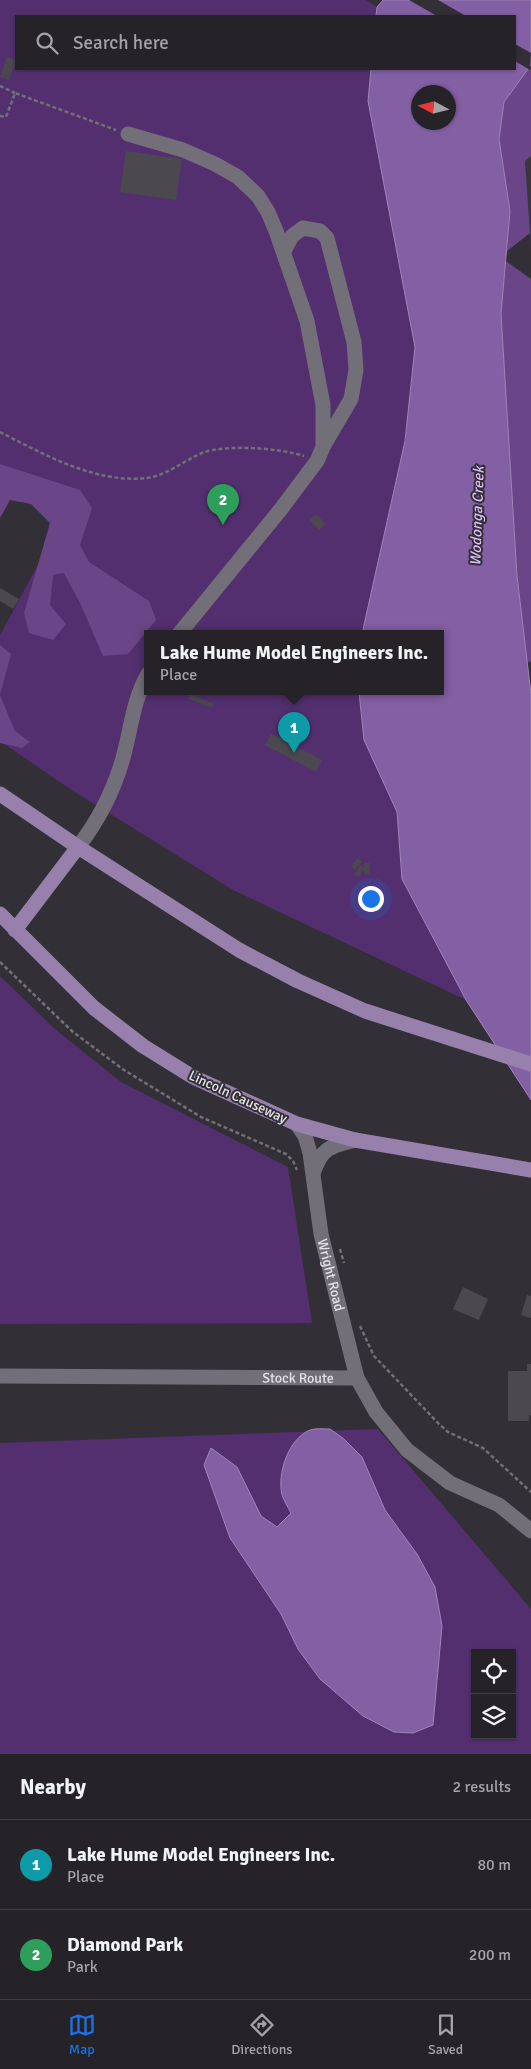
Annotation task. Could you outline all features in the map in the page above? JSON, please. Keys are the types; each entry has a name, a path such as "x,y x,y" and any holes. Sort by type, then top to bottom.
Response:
{"main road":[{"path":"0,794 78,847 239,950 298,981 365,1011 531,1064"},
{"path":"16,930 78,847"},
{"name":"Lincoln Causeway","path":"0,914 94,1008 143,1046 192,1077 297,1124 355,1140 531,1170"}],"street":[{"path":"128,134 193,154 238,178 252,190 266,208 284,251 307,322 323,405 323,446"},
{"path":"182,630 281,509 317,461 323,446 346,411 354,390 356,370 354,342 327,238 320,231 303,228 292,236 284,251"},
{"path":"78,847 111,792 122,759 137,696 144,682"},
{"name":"Wright Road","path":"297,1124 308,1143 314,1171 321,1234 357,1378"},
{"path":"314,1171 318,1158 323,1152 330,1147 355,1140"},
{"name":"Stock Route","path":"0,1376 357,1378"},
{"path":"357,1378 376,1412 407,1450 450,1483 499,1505 531,1531"}],"path":[{"path":"0,86 128,134"},
{"path":"0,116 6,117 15,93"},
{"path":"0,432 68,466 136,478 162,474 193,457 220,449 281,450 317,461"},
{"path":"0,962 94,1049 201,1117 286,1154 293,1160 299,1178"},
{"path":"340,1248 344,1265"},
{"path":"359,1324 374,1356 439,1424 448,1432 483,1448 531,1492"}],"shaded area":[{"path":"0,0 366,0 377,7 376,15 15,15 15,70 371,70 368,101 415,347 405,440 363,630 144,630 144,695 359,695 364,740 397,812 402,879 466,1000 233,890 70,789 0,741 0,635 73,500 0,478"},
{"path":"529,68 531,70 531,156 525,161 530,233 507,251 510,211 499,139 504,102"},
{"path":"531,156 531,257 525,160"},
{"path":"506,261 531,279 531,661 527,663 517,576 501,314"},
{"path":"0,464 80,490 92,508 80,545 89,562 149,601 156,620 148,630 144,630 144,635 128,654 103,656 81,605 64,573 53,575 50,605 66,624 53,640 29,633 24,613 50,523 31,504 10,500 0,518"},
{"path":"0,645 11,654 0,695"},
{"path":"0,695 15,731 30,742 22,748 0,743"},
{"path":"0,976 55,1029 121,1082 288,1167 312,1323 0,1324"},
{"path":"378,1429 531,1609 531,1754 0,1754 0,1443"}],"water":[{"name":"Wodonga Creek","path":"383,0 531,0 531,65 504,102 499,139 510,211 501,314 517,576 531,694 531,1100 466,1000 402,879 397,812 364,740 359,695 444,695 444,630 363,630 405,441 415,347 368,101 371,70 516,70 516,15 376,15 377,7"},
{"path":"330,1429 344,1439 362,1457 385,1510 417,1554 435,1587 442,1626 433,1725 413,1733 394,1732 363,1716 320,1679 298,1649 281,1614 230,1538 204,1465 211,1448 237,1467 261,1516 277,1527 291,1513 282,1495 281,1487 283,1468 290,1449 302,1435 310,1430"}],"pier":[{"path":"409,0 438,0 464,15 435,15"},
{"path":"516,45 531,53 530,70 516,62"}],"building":[{"path":"7,57 15,60 9,80 0,77"},
{"path":"126,151 182,159 176,200 120,192"},
{"path":"316,514 326,524 319,530 309,520"},
{"path":"0,588 19,599 13,609 0,601"},
{"path":"190,695 192,695 214,704 212,708 189,699"},
{"path":"280,732 291,738 289,743 322,760 316,772 265,745 271,734 278,737"},
{"path":"358,858 362,862 355,870 351,866"},
{"path":"364,863 370,863 369,874 364,874 364,869 359,877 354,875 360,865 364,868"},
{"path":"463,1287 488,1299 479,1320 453,1309"},
{"path":"527,1295 531,1296 531,1318 521,1315"},
{"path":"527,1364 531,1364 531,1415 529,1415 529,1421 508,1421 508,1371 527,1371"}],"place":[{"name":"Diamond Park","path":"223,525"},
{"name":"Lake Hume Model Engineers Inc.","path":"294,753"}]}
